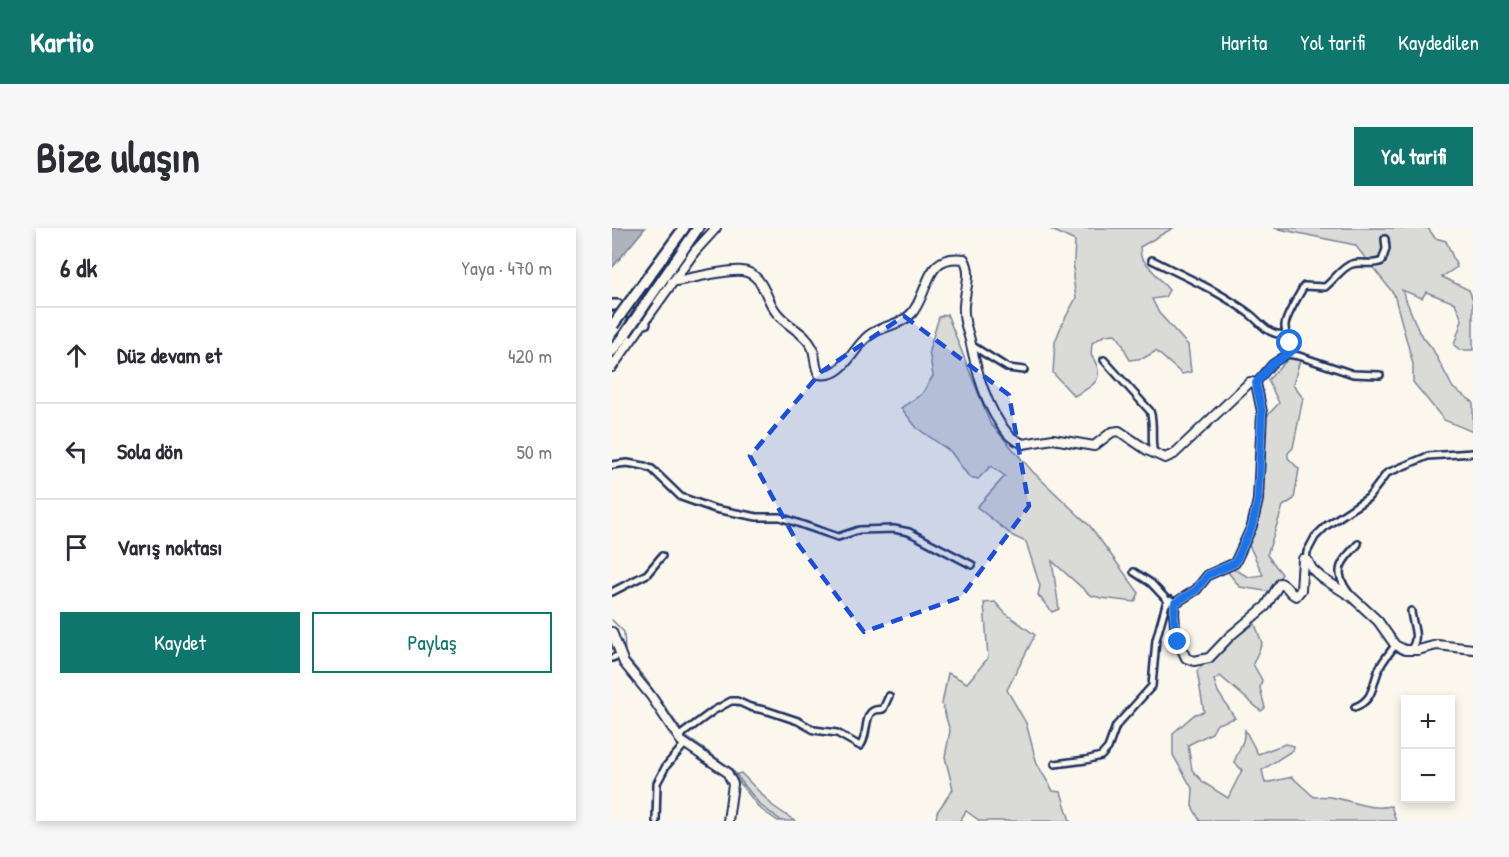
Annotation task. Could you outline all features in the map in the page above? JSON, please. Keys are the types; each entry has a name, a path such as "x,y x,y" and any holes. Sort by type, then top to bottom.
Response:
{"highway":[{"path":"613,326 684,228"},
{"path":"612,351 698,228"},
{"path":"612,305 618,305 645,322"}],"street":[{"path":"612,367 672,282 702,242 716,228"},
{"path":"1256,383 1272,364 1287,354 1290,349 1285,322 1304,286 1325,286 1345,267 1354,264 1375,264 1382,261 1385,257 1385,239"},
{"path":"672,282 741,270 752,274 761,284 772,308 781,320 806,339 813,349 815,368 819,374 826,375 843,368 864,339 876,329 900,322 911,314 925,290 931,271 939,263 951,257 964,259 968,264 969,275 963,314 983,388 997,419 1009,436 1023,444 1053,439 1094,446 1112,432 1119,431 1165,458 1174,454 1233,401 1250,382 1256,383"},
{"path":"1152,260 1223,295 1269,332 1287,334"},
{"path":"971,345 1002,365 1024,370"},
{"path":"1287,354 1353,374 1380,375"},
{"path":"1104,360 1150,411 1151,442 1154,453"},
{"path":"1055,764 1101,756 1108,748 1116,726 1152,686 1156,640 1172,602 1196,590 1208,575 1235,563 1252,526 1258,500 1262,412 1256,383"},
{"path":"1134,572 1151,583 1172,602 1178,642 1186,658 1194,661 1209,658 1230,636 1266,606 1280,583 1285,584 1292,595 1296,596 1301,590 1303,560 1306,560 1307,552 1315,537 1334,520 1368,498 1387,473 1428,456 1473,453"},
{"path":"612,465 636,464 652,469 681,496 705,506 757,518 780,517 838,537 859,530 894,529 909,532 972,565"},
{"path":"1352,597 1342,583 1340,571 1343,561 1358,544"},
{"path":"612,592 647,574 662,556"},
{"path":"1306,560 1322,578 1352,597 1378,621 1395,645 1410,650 1437,645 1473,650"},
{"path":"1410,650 1415,644 1416,635 1411,611"},
{"path":"612,632 616,657 678,737 727,772 733,784 728,821"},
{"path":"1355,707 1365,704 1378,672 1395,645"},
{"path":"678,737 713,711 731,701 737,701 798,721 814,730 837,733 860,746 865,739 868,716 873,711 883,709 890,696"},
{"path":"656,821 657,783 666,766 685,744"}],"highlighted area":[{"path":"904,316 1009,395 1029,506 961,597 864,632 798,544 750,456 821,372"}],"shaded area":[{"path":"612,228 645,228 612,268"},
{"path":"1048,228 1173,228 1140,247 1141,257 1169,290 1165,297 1152,299 1159,313 1188,345 1191,372 1182,374 1156,351 1144,358 1130,360 1121,340 1115,334 1105,335 1092,343 1091,355 1098,370 1096,380 1088,389 1074,396 1053,373 1055,342 1076,298 1073,278 1075,241"},
{"path":"1274,228 1428,228 1435,238 1446,241 1457,267 1442,277 1469,290 1473,300 1473,350 1460,350 1454,345 1462,320 1455,303 1426,292 1422,298 1402,290 1419,332 1432,348 1453,388 1473,402 1473,432 1444,420 1413,382 1413,364 1394,294 1355,245"},
{"path":"947,314 990,423 1033,472 1090,526 1139,593 1135,602 1090,595 1052,561 1059,609 1052,612 1038,595 1040,586 1026,542 1013,536 977,507 1005,476 991,466 978,479 969,477 951,452 917,428 901,408 922,394 933,376 929,350 939,317"},
{"path":"1290,357 1300,360 1293,385 1303,398 1293,448 1288,453 1288,458 1299,469 1294,499 1283,506 1267,555 1282,574 1271,592 1240,587 1227,571 1233,569 1249,577 1263,575 1249,545 1261,505 1266,417 1279,403 1268,380"},
{"path":"995,602 1005,613 1035,635 1007,690 1026,723 1037,764 1053,791 1061,792 1070,821 980,821 966,811 960,821 936,821 937,812 953,789 945,757 950,731 942,704 948,673 967,683 988,658 984,603"},
{"path":"1255,624 1262,643 1253,664 1262,680 1260,688 1265,708 1261,711 1220,676 1214,680 1218,692 1235,718 1217,724 1212,733 1188,745 1192,770 1204,783 1228,798 1242,770 1234,762 1245,730 1258,754 1285,744 1294,746 1293,750 1262,770 1265,783 1292,777 1314,797 1324,796 1371,807 1391,806 1396,821 1200,821 1192,806 1193,790 1173,755 1173,733 1195,714 1204,712 1197,671 1232,638"},
{"path":"741,773 773,806 795,821 778,821 759,808 734,775"}],"waterway":[{"path":"612,620 624,632 627,658 644,677 682,731"},
{"path":"684,735 731,768 760,805 782,821"}],"route":[{"path":"1178,642 1174,619 1175,603 1196,590 1208,575 1235,563 1252,526 1258,500 1262,412 1256,383 1263,372 1289,353 1290,343"}]}
